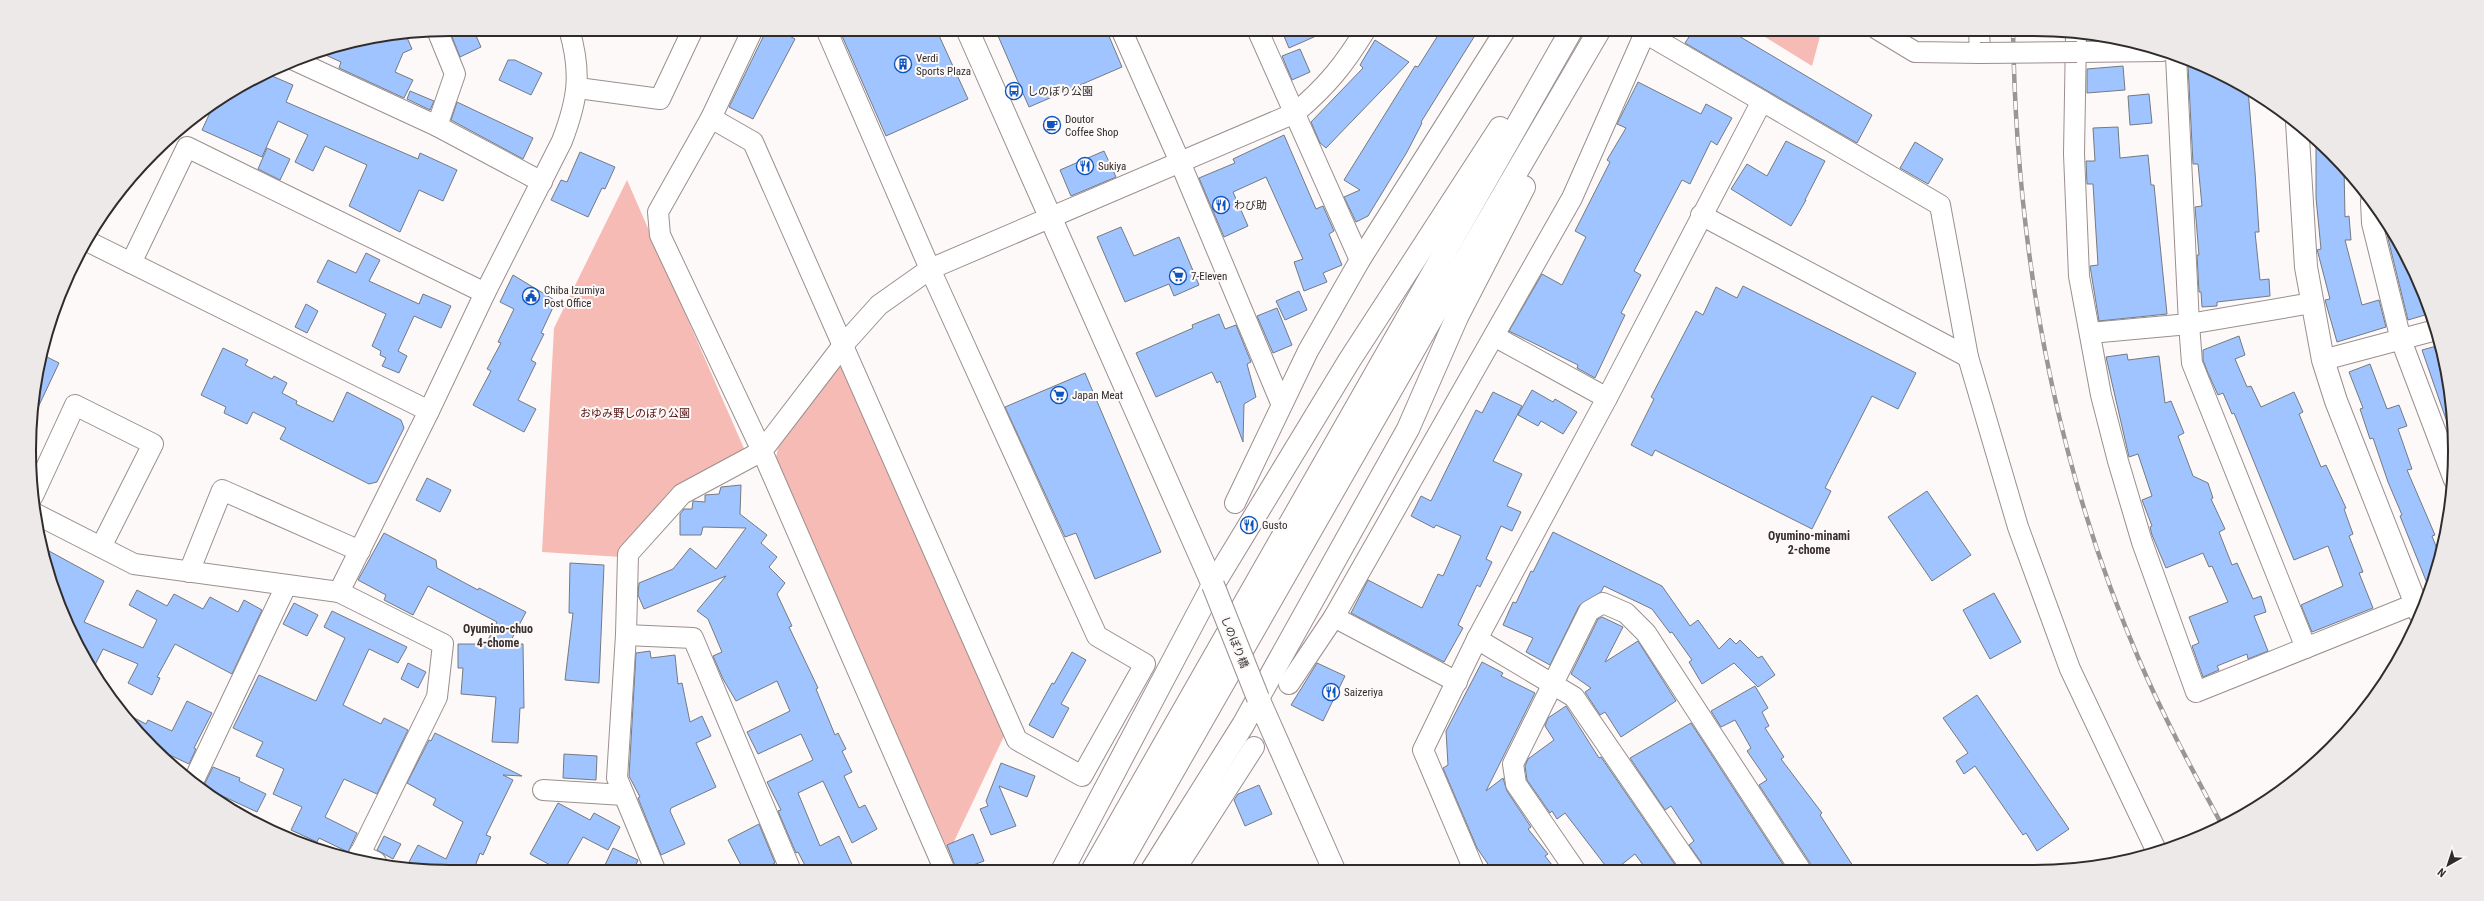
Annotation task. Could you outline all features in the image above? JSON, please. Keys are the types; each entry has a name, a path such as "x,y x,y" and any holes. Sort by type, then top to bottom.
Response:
{"street":[{"path":"437,126 455,74 440,36"},
{"path":"339,592 430,412 485,293 542,182 564,134 578,88 576,58 571,36"},
{"path":"578,88 660,99 690,36"},
{"path":"750,36 711,118 658,212 660,235 762,452 942,865"},
{"path":"711,118 753,142 844,344 1017,740 1082,776 1144,664 1097,636 930,269 829,36"},
{"name":"しのぼり橋","path":"970,36 1051,216 1212,585 1258,698 1332,865"},
{"path":"1124,36 1180,162 1281,403"},
{"path":"1261,36 1360,260"},
{"path":"653,865 617,778 626,635 628,554 682,494 762,452 844,344 879,305 930,269 1294,113 1321,91 1345,62 1362,36"},
{"path":"1235,503 1281,403 1360,260 1502,36"},
{"path":"1095,865 1568,36"},
{"path":"1119,865 1460,269 1596,36"},
{"path":"1289,684 1334,617 1572,198 1644,36"},
{"path":"1650,36 1940,205 1968,357 2018,527 2070,669 2155,847"},
{"path":"1889,36 1915,52 1980,53 2076,43 2134,48"},
{"path":"1979,36 1980,53"},
{"path":"2076,43 2074,154 2079,276 2101,395 2120,468 2142,542 2196,692 2306,648 2416,608"},
{"path":"2176,62 2192,363 2306,648"},
{"path":"302,64 437,126 542,182"},
{"path":"1065,865 1212,585 1345,368 1429,236 1526,90 1550,68"},
{"path":"1155,865 1258,698 1408,429 1457,316 1570,100 1574,74"},
{"path":"1472,865 1423,750 1477,639 1607,398 1701,215 1762,101"},
{"path":"2297,131 2302,234 2322,360 2336,401 2417,607"},
{"path":"131,263 187,147 485,293"},
{"path":"2371,211 2372,223 2401,340 2448,463"},
{"path":"1701,215 1968,357"},
{"path":"92,243 430,412"},
{"path":"2090,333 2189,324 2312,303"},
{"path":"2322,360 2430,332"},
{"path":"1494,336 1607,398"},
{"path":"38,486 75,405 153,444 101,547"},
{"path":"189,572 222,490 360,551"},
{"path":"42,517 134,564 286,586 339,592 443,644 437,697 365,856"},
{"path":"195,777 286,586"},
{"path":"1572,865 1516,784 1512,764 1589,611 1603,603 1626,612 1646,633 1797,865"},
{"path":"1334,617 1457,682"},
{"path":"626,635 693,638 788,865"},
{"path":"1477,639 1553,683 1574,697 1689,865"},
{"path":"1178,865 1254,747"},
{"path":"543,790 624,795"}],"green space":[{"path":"1763,36 1820,36 1812,66"},
{"name":"おゆみ野しのぼり公園","path":"627,180 746,453 621,557 542,552 554,328"},
{"path":"846,358 1006,732 949,852 775,462 778,448"}],"building":[{"path":"452,36 476,36 481,47 460,57"},
{"path":"764,36 790,36 795,39 753,119 729,107"},
{"name":"Verdi Sports Plaza","path":"842,36 939,36 968,99 886,136"},
{"path":"998,36 1109,36 1122,67 1029,107"},
{"path":"1284,36 1316,36 1289,48"},
{"path":"1438,36 1475,36 1421,122 1422,123 1407,152 1368,216 1356,222 1344,197 1360,190 1344,180 1415,66 1418,67"},
{"path":"1690,36 1739,36 1872,115 1857,143 1685,43"},
{"path":"408,39 412,49 403,53 395,72 413,80 404,98 339,68 341,62 326,55 370,44"},
{"path":"1375,40 1409,62 1326,148 1320,143 1311,122 1363,68 1360,65"},
{"path":"1300,49 1310,72 1292,80 1282,56"},
{"path":"508,60 515,60 542,73 531,95 499,80"},
{"path":"2123,66 2125,90 2087,93 2087,69"},
{"path":"2188,66 2217,79 2249,97 2259,232 2255,232 2260,280 2269,279 2270,296 2217,302 2217,306 2202,307 2201,292 2199,292 2197,255 2199,255 2195,207 2202,206 2198,164 2193,164"},
{"path":"273,76 293,85 286,102 418,159 420,153 457,170 443,201 419,190 400,232 349,206 367,165 325,146 313,171 295,162 308,135 278,121 262,157 202,130 210,114 243,92"},
{"path":"1638,82 1701,114 1706,104 1732,118 1717,145 1711,141 1690,184 1682,180 1634,271 1641,275 1621,313 1625,315 1595,378 1577,368 1578,365 1509,331 1542,274 1562,285 1586,237 1575,231 1610,162 1607,160 1626,128 1617,124"},
{"path":"410,91 434,101 430,110 407,99"},
{"path":"2149,94 2152,123 2130,125 2128,96"},
{"path":"457,102 533,138 523,159 451,120"},
{"path":"2118,127 2120,158 2148,155 2151,185 2154,185 2167,314 2099,321 2090,266 2098,265 2093,184 2087,184 2086,161 2095,161 2093,128"},
{"path":"1284,135 1316,209 1323,206 1334,231 1329,234 1342,265 1323,273 1327,282 1304,291 1294,262 1303,259 1266,177 1233,192 1248,226 1224,237 1199,178 1235,163 1233,159"},
{"path":"1786,141 1825,161 1806,200 1791,226 1731,189 1747,164 1767,176"},
{"path":"1915,142 1943,159 1928,184 1900,168"},
{"path":"2316,147 2344,176 2345,217 2349,216 2351,240 2345,240 2362,305 2379,300 2386,327 2337,342 2325,300 2330,299 2317,250 2321,249 2316,198"},
{"path":"267,148 290,159 280,180 258,169"},
{"path":"1104,151 1116,177 1071,196 1060,170"},
{"path":"580,152 615,167 605,189 602,188 588,217 551,200 561,180 567,182"},
{"path":"1121,227 1134,256 1179,237 1199,285 1174,296 1169,284 1125,302 1097,237"},
{"path":"2387,235 2405,267 2425,315 2408,320"},
{"path":"366,253 380,260 369,281 419,304 423,294 451,306 441,328 414,316 398,351 407,356 399,373 382,366 386,358 380,355 381,351 372,346 386,314 317,282 328,260 356,273"},
{"path":"513,275 556,301 541,333 544,334 531,360 536,363 518,400 536,409 524,432 473,405 491,371 487,369 501,343 498,342 514,309 500,302"},
{"path":"1743,286 1916,373 1898,409 1872,396 1825,488 1831,491 1812,529 1655,450 1652,456 1631,445 1654,399 1651,397 1696,311 1703,315 1716,287 1737,298"},
{"path":"1299,291 1307,310 1285,320 1276,301"},
{"path":"306,304 318,311 307,333 295,327"},
{"path":"1277,308 1292,345 1273,353 1257,316"},
{"path":"1219,314 1225,329 1236,325 1251,362 1247,364 1256,397 1244,404 1243,442 1220,381 1217,383 1212,372 1156,397 1136,353 1193,328 1192,325"},
{"path":"2239,336 2245,355 2235,359 2247,387 2251,386 2261,407 2294,392 2303,412 2299,414 2321,467 2326,465 2346,508 2344,509 2353,534 2349,536 2363,572 2359,573 2373,608 2312,632 2301,605 2343,586 2328,546 2294,560 2234,413 2232,414 2223,393 2218,395 2208,373 2203,360 2203,350"},
{"path":"2435,346 2440,370 2447,422 2422,350"},
{"path":"223,348 248,360 245,365 272,379 274,376 287,383 282,393 297,401 296,404 333,422 347,392 401,420 404,428 377,482 369,484 280,439 286,428 253,412 247,424 224,413 226,407 201,395"},
{"path":"2127,354 2128,360 2159,356 2165,403 2171,401 2184,433 2178,436 2193,476 2208,483 2213,498 2211,499 2225,529 2219,532 2232,565 2237,563 2253,599 2261,596 2266,612 2254,616 2268,651 2248,659 2247,654 2217,666 2219,670 2203,677 2192,646 2199,643 2189,617 2228,602 2212,566 2209,567 2203,553 2166,568 2152,535 2150,527 2152,526 2142,500 2152,496 2138,454 2129,457 2106,357"},
{"path":"47,357 59,363 39,406"},
{"path":"2370,364 2387,409 2399,405 2407,426 2398,429 2412,469 2407,470 2435,535 2432,536 2436,547 2427,582 2400,516 2402,515 2388,482 2373,438 2370,439 2360,409 2363,408 2349,372"},
{"path":"1085,373 1161,552 1095,579 1076,533 1065,537 1005,407"},
{"path":"1532,390 1553,402 1555,399 1577,412 1563,434 1541,421 1538,426 1518,415"},
{"path":"1493,392 1522,406 1493,461 1522,474 1507,506 1521,512 1512,531 1501,526 1486,559 1492,562 1480,587 1477,585 1458,625 1463,628 1444,662 1351,613 1368,580 1422,608 1438,574 1443,576 1461,536 1436,525 1434,528 1411,516 1421,496 1431,501 1476,410 1482,413"},
{"path":"427,478 451,490 440,512 416,500"},
{"path":"741,485 740,514 767,535 761,543 777,557 769,567 785,583 777,594 792,626 789,627 818,688 816,689 835,735 838,733 846,749 842,751 852,772 844,776 859,808 865,805 877,829 852,843 823,781 798,793 820,846 839,836 852,865 805,865 798,852 796,853 778,811 781,810 767,782 813,760 801,734 758,754 747,732 790,711 777,681 736,701 723,679 713,656 722,652 708,619 697,611 726,576 644,609 638,595 639,583 673,569 690,548 716,569 746,528 703,527 701,535 680,535 680,514 684,509 692,509 693,501 705,502 705,495 719,494 721,487"},
{"path":"1927,491 1971,555 1932,581 1888,517"},
{"path":"1553,532 1662,586 1690,626 1698,620 1719,649 1730,638 1736,644 1740,640 1758,658 1762,656 1775,675 1758,687 1734,663 1702,684 1689,662 1692,660 1672,632 1670,633 1652,609 1604,586 1601,592 1579,606 1550,665 1526,652 1533,638 1503,625 1513,602 1516,603 1531,571 1533,572"},
{"path":"384,533 436,560 437,568 478,590 479,588 526,612 509,644 523,644 524,708 520,708 518,743 492,742 496,697 461,694 463,668 458,668 458,644 486,644 497,622 428,586 413,615 384,600 386,595 358,580"},
{"path":"49,552 104,581 84,622 143,648 157,620 129,605 137,590 167,606 174,594 203,609 210,597 238,612 244,600 262,610 232,674 175,644 157,677 160,678 152,695 128,683 138,664 103,649 96,664 79,634 68,609 58,584"},
{"path":"570,563 604,565 599,683 565,680 573,613 569,613"},
{"path":"1994,593 2021,642 1990,659 1963,610"},
{"path":"294,603 318,615 307,636 283,624"},
{"path":"332,611 407,647 398,663 369,649 343,705 381,724 384,718 408,730 377,794 344,779 325,817 357,833 348,852 319,838 317,842 291,830 302,807 273,794 284,769 256,756 263,742 233,728 259,675 316,701 345,638 324,627"},
{"path":"1602,617 1623,627 1605,662 1638,641 1676,701 1621,737 1605,712 1600,715 1585,692 1591,688 1571,674 1598,619"},
{"path":"650,651 651,658 675,655 678,684 682,683 690,722 702,716 711,736 696,743 716,787 671,808 670,811 685,844 661,855 638,798 640,797 629,776 636,653"},
{"path":"1072,652 1086,660 1061,704 1069,708 1053,738 1029,725 1052,683 1054,684"},
{"path":"1482,662 1503,673 1501,676 1535,693 1486,791 1503,778 1507,791 1531,827 1528,829 1548,854 1545,856 1552,865 1489,865 1477,848 1443,768 1448,765 1446,731"},
{"path":"408,663 426,672 418,688 401,679"},
{"path":"1317,663 1345,676 1323,721 1291,705"},
{"path":"1755,686 1768,708 1762,712 1769,726 1765,728 1784,757 1781,759 1822,813 1820,815 1852,865 1810,865 1759,785 1767,780 1747,751 1751,748 1735,720 1721,727 1711,711"},
{"path":"1977,695 2069,829 2037,851 2026,833 2023,835 1975,766 1964,774 1956,761 1968,753 1943,718"},
{"path":"187,701 212,713 194,748 196,749 189,764 169,755 157,744 134,718 146,724 148,720 172,731"},
{"path":"1566,706 1599,758 1601,757 1675,865 1643,865 1635,854 1621,865 1605,865 1565,813 1557,819 1552,811 1550,813 1527,780 1525,766 1528,759 1554,740 1545,726 1548,718"},
{"path":"1691,723 1783,865 1702,865 1689,845 1694,841 1671,806 1665,810 1630,758"},
{"path":"435,733 522,776 503,775 513,780 486,835 491,837 483,855 480,853 476,865 423,864 409,862 418,845 446,859 463,822 433,805 436,799 407,783 429,740 431,741"},
{"path":"564,754 597,756 596,780 563,778"},
{"path":"1001,763 1035,776 1027,797 999,786 1016,826 991,835 980,809 988,806 986,801"},
{"path":"213,767 240,778 239,781 266,794 257,812 220,795 205,784"},
{"path":"1259,785 1272,814 1245,826 1234,800 1238,794"},
{"path":"558,803 590,820 594,813 620,827 608,850 583,837 567,865 550,865 530,854"},
{"path":"759,824 775,863 771,865 741,865 728,840"},
{"path":"973,834 984,861 973,865 955,865 947,845"},
{"path":"384,836 401,844 393,859 377,850"},
{"path":"613,848 638,860 636,865 605,865"}],"railway":[{"path":"2013,36 2016,110 2022,191 2032,272 2045,352 2063,431 2084,509 2110,586 2140,662 2169,725 2220,821"}],"place":[{"name":"Verdi Sports Plaza","path":"903,64"},
{"name":"しのぼり公園","path":"1014,91"},
{"name":"Doutor Coffee Shop","path":"1052,125"},
{"name":"Sukiya","path":"1085,166"},
{"name":"わび助","path":"1221,205"},
{"name":"7-Eleven","path":"1178,276"},
{"name":"Chiba Izumiya Post Office","path":"531,296"},
{"name":"Japan Meat","path":"1059,395"},
{"name":"Gusto","path":"1249,525"},
{"name":"Saizeriya","path":"1331,692"}],"district":[{"name":"Oyumino-minami 2-chome","path":"1809,543"},
{"name":"Oyumino-chuo 4-chome","path":"498,636"}]}
